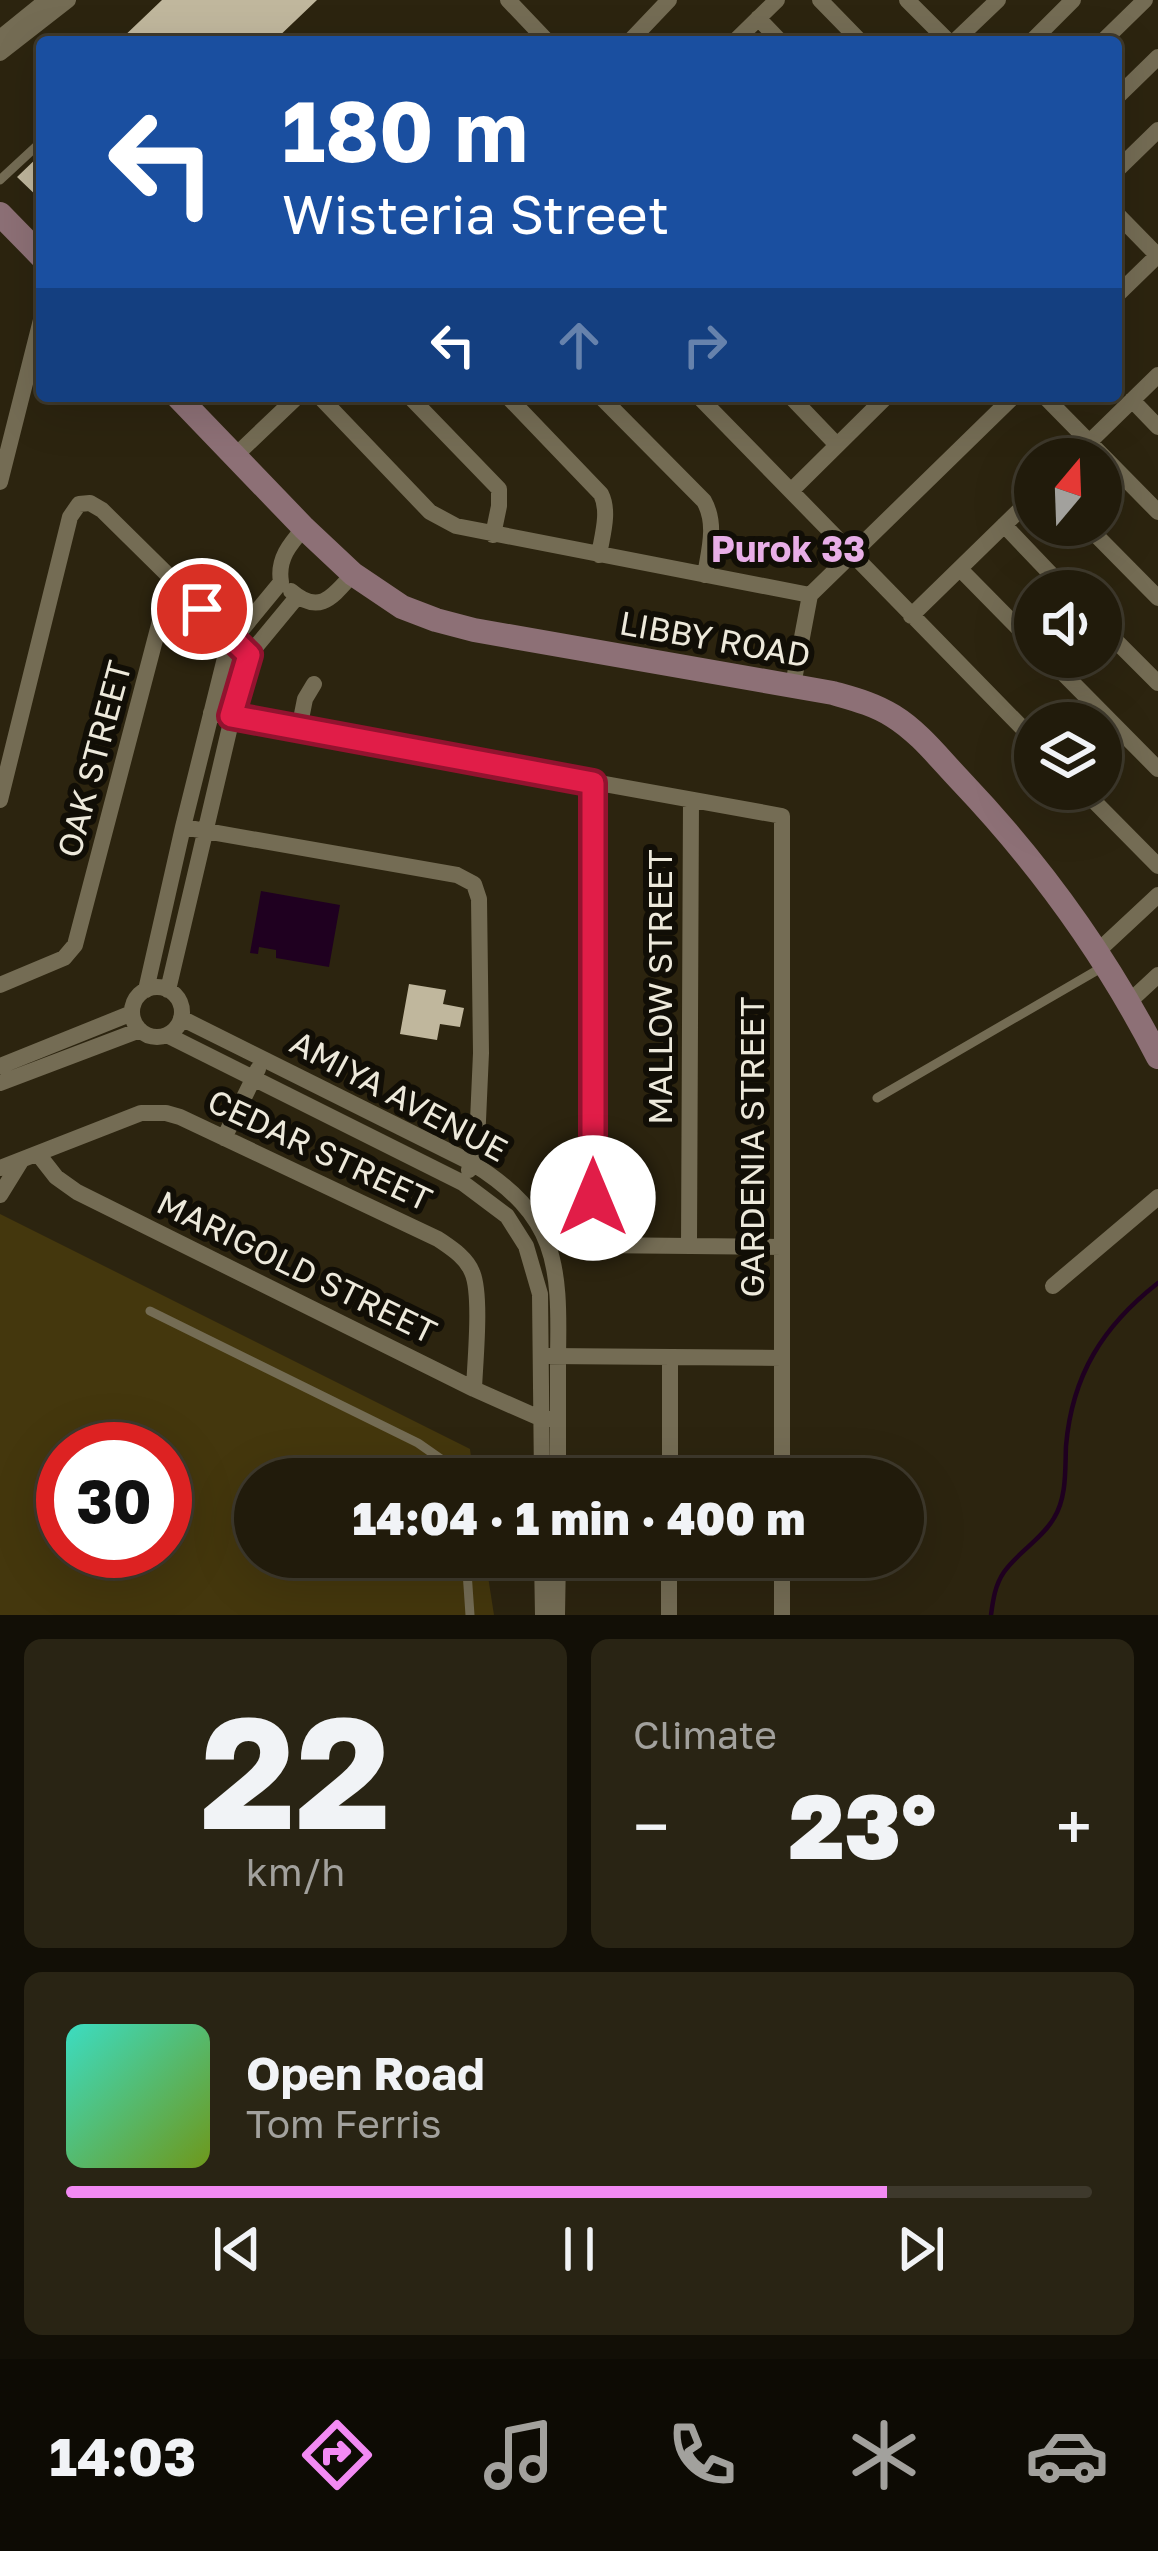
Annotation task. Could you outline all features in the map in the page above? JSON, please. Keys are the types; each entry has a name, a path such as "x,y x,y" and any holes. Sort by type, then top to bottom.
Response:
{"main road":[{"path":"0,214 36,251"},
{"name":"LIBBY ROAD","path":"182,402 352,574 402,607 474,630 793,685 865,702 894,716 993,815 1056,891 1130,1002 1158,1057"}],"street":[{"path":"0,53 46,0"},
{"path":"0,38 68,0"},
{"path":"508,0 542,36"},
{"path":"635,36 669,0"},
{"path":"740,36 777,0"},
{"path":"820,0 856,36"},
{"path":"958,36 998,0"},
{"path":"1037,36 1073,0"},
{"path":"1108,36 1145,0"},
{"path":"919,4 946,36"},
{"path":"758,18 775,36"},
{"path":"1122,92 1158,57"},
{"path":"1122,165 1158,130"},
{"path":"1122,219 1158,255 1122,290"},
{"path":"0,482 36,340"},
{"path":"1093,438 1158,375"},
{"path":"1132,400 1158,427"},
{"path":"235,457 292,402"},
{"path":"325,402 430,512 456,526 810,596"},
{"path":"415,402 499,489 493,535"},
{"path":"513,402 601,494 605,514 599,555"},
{"path":"606,402 704,501 712,527 705,575"},
{"path":"704,402 1014,720"},
{"path":"796,402 837,445"},
{"path":"791,490 878,402"},
{"path":"793,685 810,596 1008,402"},
{"path":"1050,402 1085,438"},
{"path":"1122,475 1158,512"},
{"path":"0,800 72,512 79,504 90,503 101,510 249,655"},
{"path":"911,616 1014,515"},
{"path":"1004,525 1047,570"},
{"path":"304,527 285,552 279,569 281,582 312,603 328,600 352,574"},
{"path":"1107,546 1158,598"},
{"path":"960,568 1014,623"},
{"name":"OAK STREET","path":"0,985 71,952 82,926 172,579"},
{"path":"146,990 168,990 178,1000 181,1018 167,1035 150,1036 136,1022 136,1000 146,990 225,658 234,639 281,582"},
{"path":"168,990 249,655 297,597"},
{"path":"1122,647 1158,683"},
{"path":"1068,678 1158,769"},
{"path":"298,729 314,684"},
{"path":"211,712 691,800"},
{"path":"593,783 593,1245 782,1247"},
{"name":"GARDENIA STREET","path":"691,800 782,816 782,1458"},
{"name":"MALLOW STREET","path":"689,1246 691,800"},
{"path":"1103,810 1158,866"},
{"path":"183,827 479,880 477,1143 463,1183"},
{"path":"1102,958 1158,895"},
{"path":"1130,1002 1158,975"},
{"name":"AMIYA AVENUE","path":"181,1018 472,1163 527,1206 548,1243 557,1274 550,1356 555,1458"},
{"path":"0,1066 136,1022"},
{"path":"0,1083 136,1022"},
{"name":"AMIYA AVENUE","path":"167,1035 463,1183 507,1216 526,1246 550,1356"},
{"path":"224,1138 263,1059"},
{"name":"CEDAR STREET","path":"0,1168 127,1118 155,1112 180,1117 438,1239 459,1254 472,1272 476,1290 474,1389"},
{"path":"0,1196 29,1157"},
{"name":"MARIGOLD STREET","path":"29,1157 77,1192 474,1389 550,1419"},
{"path":"1053,1286 1158,1197"},
{"path":"550,1356 782,1358"},
{"path":"670,1358 670,1458"},
{"name":"AMIYA AVENUE","path":"545,1458 550,1419"},
{"path":"542,1578 543,1615"},
{"path":"557,1578 557,1615"},
{"path":"669,1578 669,1615"},
{"path":"782,1578 782,1615"}],"lane":[{"path":"0,180 36,147"},
{"path":"877,1098 1102,958"},
{"path":"151,1311 323,1394 442,1458"},
{"path":"467,1578 470,1615"}],"shaded area":[{"path":"261,891 340,905 329,967 276,958 276,950 259,947 258,954 250,953"},
{"path":"0,1214 470,1449 471,1458 234,1458 234,1578 488,1578 494,1615 0,1615"}],"building":[{"path":"162,0 317,0 279,36 124,36"},
{"path":"36,159 36,195 17,177"},
{"path":"409,984 446,990 443,1004 464,1008 460,1027 440,1024 437,1040 400,1034"}],"waterway":[{"path":"991,1615 1004,1572 1049,1526 1058,1510 1069,1420 1083,1375 1106,1335 1158,1283"}],"district":[{"name":"Purok 33","path":"788,549"}],"route":[{"path":"202,609 249,655 231,716 593,783 593,1198"}]}
